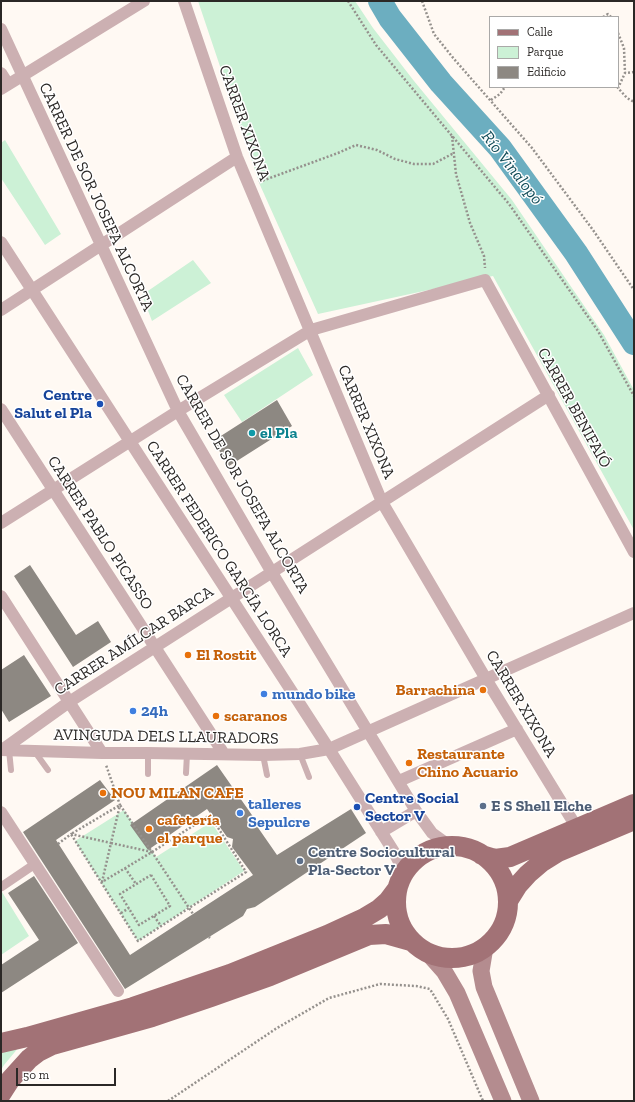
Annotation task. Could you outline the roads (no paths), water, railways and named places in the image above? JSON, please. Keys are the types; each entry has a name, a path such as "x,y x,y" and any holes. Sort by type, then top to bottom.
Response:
{"main road":[{"path":"1,1043 27,1038 133,1007 230,974 359,920 379,909 388,901 412,862 436,848 450,846 467,849 495,859 510,857 634,804"},
{"path":"508,901 518,885 542,862 558,852 634,820"},
{"path":"428,953 442,957 457,958 472,954 485,947 502,927 508,901 506,888 501,875 493,864 482,855"},
{"path":"400,882 396,904 397,916 401,926 411,941"},
{"path":"1,1094 20,1068 38,1052 52,1045 152,1017 270,976 354,940 370,935 386,934 411,941 428,953 444,971 457,993 503,1101"},
{"path":"485,947 482,971 484,987 531,1101"}],"street":[{"path":"1,73 5,87 144,1"},
{"name":"CARRER XIXONA","path":"184,1 237,157 382,502 486,679 577,828"},
{"name":"CARRER DE SOR JOSEFA ALCORTA","path":"1,29 178,411 271,571 370,732 416,811 432,833 450,846"},
{"path":"1,310 237,157"},
{"name":"CARRER FEDERICO GARCÍA LORCA","path":"1,242 330,749 400,864 400,882"},
{"name":"CARRER BENIFAIÓ","path":"311,330 485,280 634,552"},
{"path":"1,523 178,411 311,330"},
{"name":"CARRER AMÍLCAR BARCA","path":"4,750 68,702 271,571 549,395"},
{"name":"CARRER PABLO PICASSO","path":"1,409 224,754"},
{"path":"1,596 102,754"},
{"name":"AVINGUDA DELS LLAURADORS","path":"4,750 102,754 148,753 263,755 300,754 330,749 634,613"},
{"path":"399,781 517,729"},
{"path":"381,832 416,811"},
{"path":"1,812 118,991"},
{"path":"1,886 35,864"}],"lane":[{"path":"4,750 11,770"},
{"path":"35,751 48,770"},
{"path":"148,753 148,774"},
{"path":"186,773 187,754"},
{"path":"300,754 309,778"},
{"path":"263,755 267,774"}],"waterway":[{"name":"Río Vinalopó","path":"380,1 390,18 441,83 500,148 576,253 634,343"}],"place":[{"name":"Centre Salut el Pla","path":"100,404"},
{"name":"el Pla","path":"252,433"},
{"name":"El Rostit","path":"188,655"},
{"name":"Barrachina","path":"483,690"},
{"name":"mundo bike","path":"264,694"},
{"name":"24h","path":"133,711"},
{"name":"scaranos","path":"216,716"},
{"name":"Restaurante Chino Acuario","path":"409,763"},
{"name":"NOU MILAN CAFE","path":"103,793"},
{"name":"E S Shell Elche","path":"483,806"},
{"name":"Centre Social Sector V","path":"357,807"},
{"name":"talleres Sepulcre","path":"240,813"},
{"name":"cafetería el parque","path":"149,829"},
{"name":"Centre Sociocultural Pla-Sector V","path":"300,861"}]}
